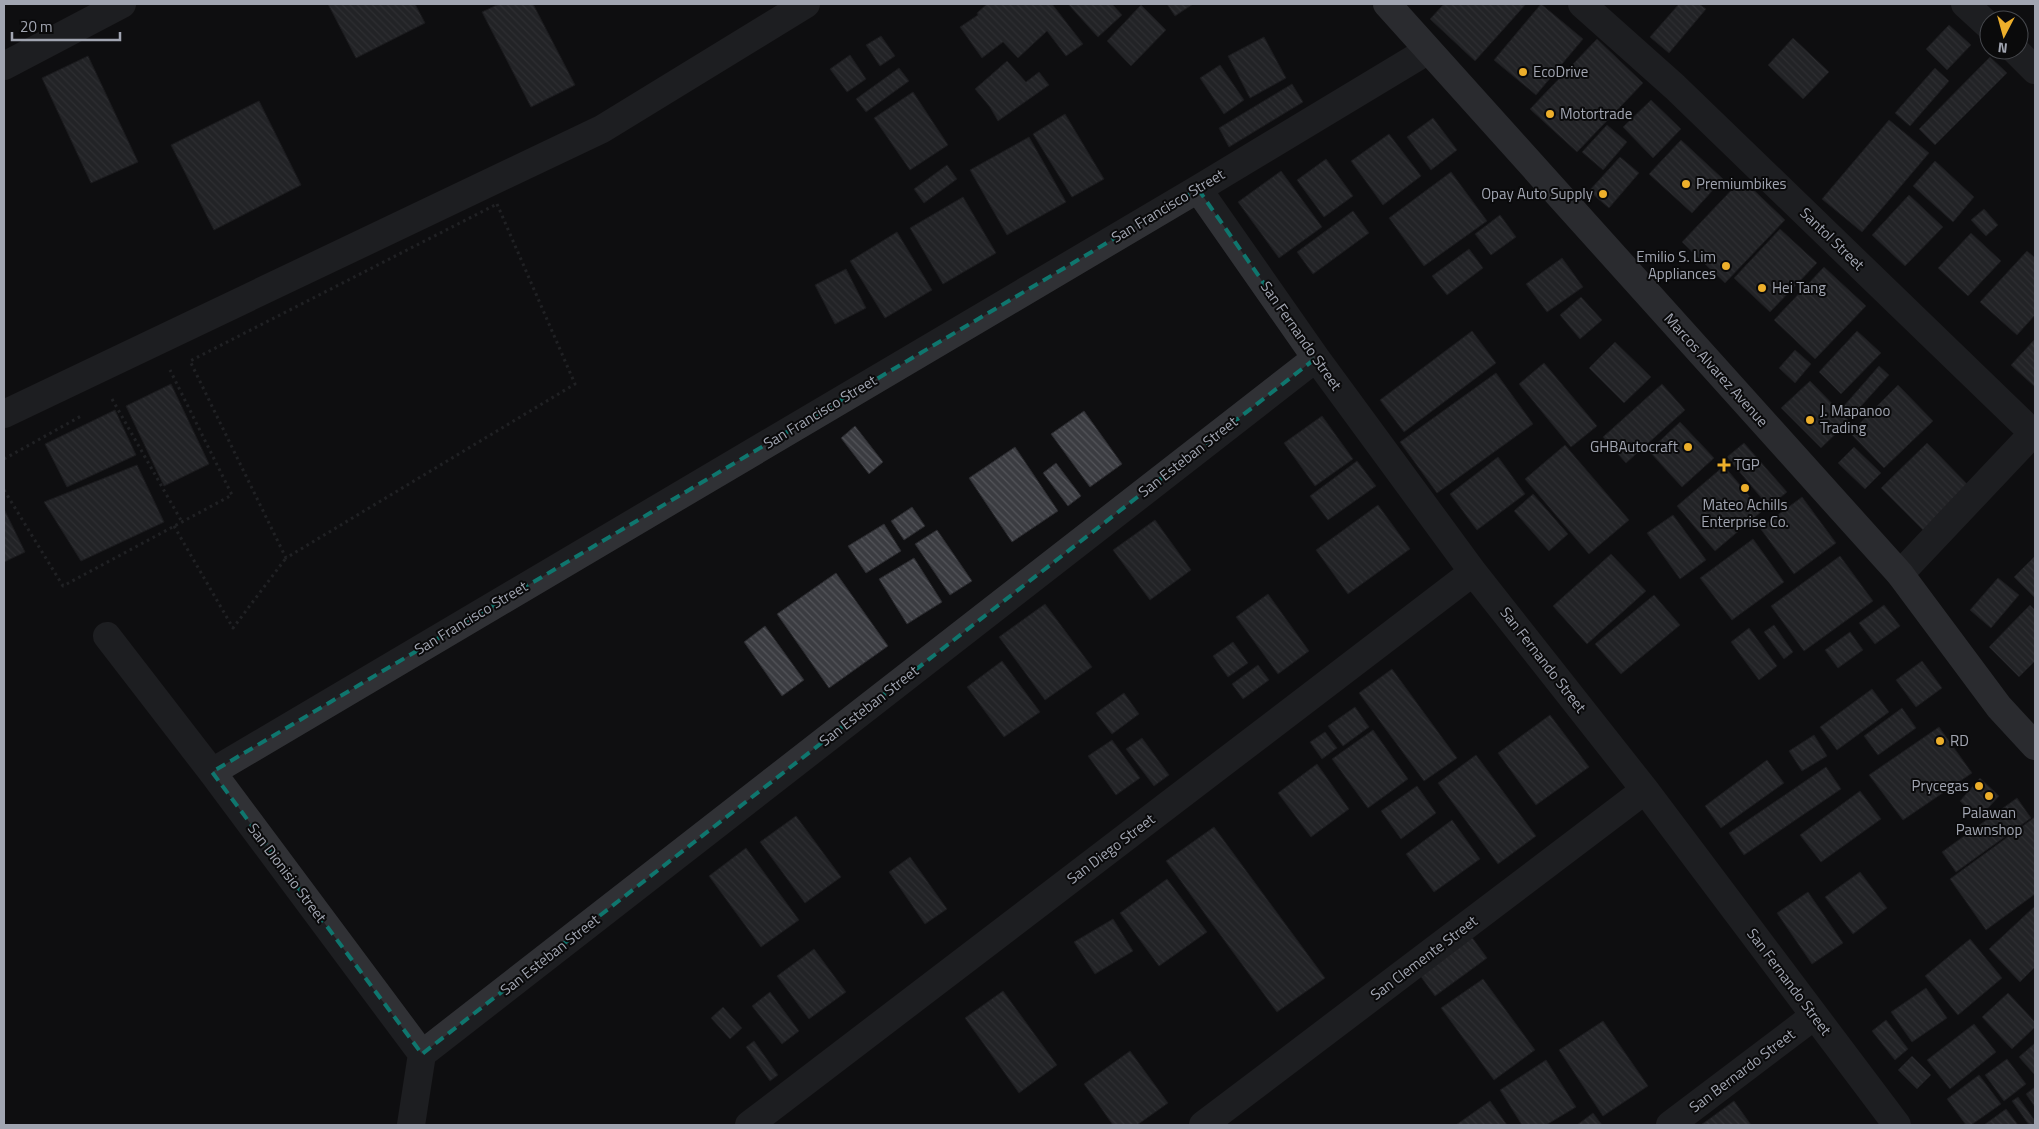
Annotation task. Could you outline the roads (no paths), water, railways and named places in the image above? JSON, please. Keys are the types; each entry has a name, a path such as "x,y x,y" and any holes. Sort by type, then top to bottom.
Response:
{"main road":[{"name":"Marcos Alvarez Avenue","path":"1386,4 1900,574 1999,707 2035,746"}],"street":[{"path":"4,66 122,4"},
{"path":"4,414 602,129 806,4"},
{"name":"Santol Street","path":"1582,4 1682,94 2035,434"},
{"path":"1965,4 1979,17"},
{"name":"San Francisco Street","path":"212,772 1198,189 1427,51"},
{"path":"2024,60 2035,70"},
{"name":"San Fernando Street","path":"1198,189 1316,358 1473,572 1645,790 1897,1125"},
{"name":"San Esteban Street","path":"422,1054 1316,358"},
{"path":"1900,574 2035,434"},
{"name":"San Diego Street","path":"749,1125 1473,572"},
{"name":"San Dionisio Street","path":"107,636 212,772 422,1054"},
{"name":"San Clemente Street","path":"1203,1125 1645,790"},
{"name":"San Bernardo Street","path":"1670,1125 1814,1016"},
{"path":"411,1125 422,1054"}],"place":[{"name":"EcoDrive","path":"1523,72"},
{"name":"Motortrade","path":"1550,114"},
{"name":"Premiumbikes","path":"1686,184"},
{"name":"Opay Auto Supply","path":"1603,194"},
{"name":"Emilio S. Lim Appliances","path":"1726,266"},
{"name":"Hei Tang","path":"1762,288"},
{"name":"J. Mapanoo Trading","path":"1810,420"},
{"name":"GHBAutocraft","path":"1688,447"},
{"name":"TGP","path":"1724,465"},
{"name":"Mateo Achills Enterprise Co.","path":"1745,488"},
{"name":"RD","path":"1940,741"},
{"name":"Prycegas","path":"1979,786"},
{"name":"Palawan Pawnshop","path":"1989,796"}]}
